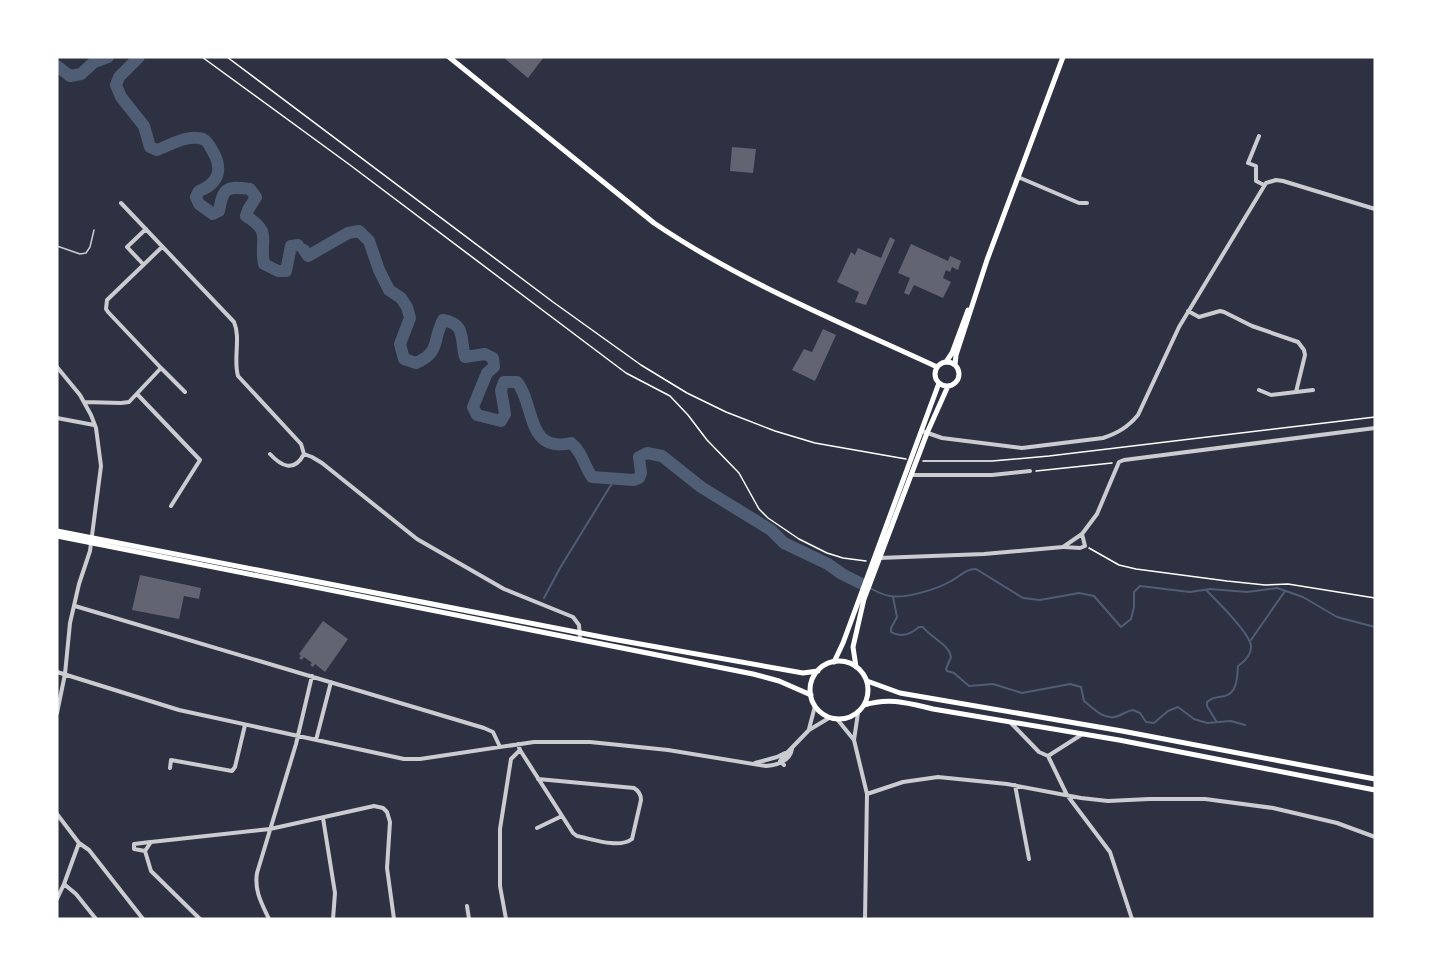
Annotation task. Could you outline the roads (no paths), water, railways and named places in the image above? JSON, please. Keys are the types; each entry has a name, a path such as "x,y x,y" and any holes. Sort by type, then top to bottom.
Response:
{"main road":[{"path":"449,57 654,223 685,244 771,289 937,367"},
{"path":"834,662 912,475 939,383 935,374 937,367 946,362 952,353 1064,57"},
{"path":"869,578 873,562 924,432 948,386 955,383 959,376 955,365 956,355 976,292"},
{"path":"946,362 955,365"},
{"path":"939,383 948,386"},
{"path":"57,531 91,540 580,636 771,678 811,695"},
{"path":"57,536 91,540"},
{"path":"856,667 853,647 861,599"},
{"path":"580,636 803,673 818,671 834,662 849,663 856,667 867,681 900,693 1122,731 1375,779"},
{"path":"818,671 812,682 811,695 815,706 829,718 844,719 858,712 867,697 867,681"},
{"path":"864,705 881,700 904,702 1375,790"}],"street":[{"path":"1259,136 1248,163 1256,166 1256,181 1264,185"},
{"path":"1018,177 1079,203 1087,203"},
{"path":"924,432 942,438 1022,448 1103,438 1115,434 1130,424 1138,415 1188,311 1238,232 1264,185 1270,181 1283,181 1375,209"},
{"path":"121,203 234,322 238,376 301,444 304,454"},
{"path":"143,264 127,247 146,229"},
{"path":"162,247 107,300 106,309 185,392"},
{"path":"1188,311 1199,317 1224,312 1252,326 1302,345 1305,355 1296,392"},
{"path":"57,367 84,402 95,425 101,456 101,479 91,540 70,623 65,674 57,712"},
{"path":"84,402 126,403 132,400 161,368"},
{"path":"1259,390 1271,395 1313,390"},
{"path":"137,394 200,460 171,506"},
{"path":"57,418 95,425"},
{"path":"1063,547 1082,534 1097,514 1119,462 1141,457 1375,428"},
{"path":"270,454 279,464 285,466 297,463 304,454"},
{"path":"304,454 322,463 417,539 504,589 573,617 578,621 580,636"},
{"path":"912,475 992,475 1030,471"},
{"path":"879,558 1063,547 1080,548 1085,546 1082,534"},
{"path":"75,606 484,728 493,732 500,747"},
{"path":"57,672 178,710 404,759 420,759 549,741 622,744 766,766 782,764 782,758 809,730 829,718"},
{"path":"269,919 255,881 297,737 312,676"},
{"path":"315,740 332,682"},
{"path":"809,730 815,706"},
{"path":"858,712 854,740 867,794 864,919"},
{"path":"837,719 854,740"},
{"path":"1010,722 1039,752 1048,756 1067,795 1110,852 1132,919"},
{"path":"170,768 171,760 232,771 245,725"},
{"path":"1048,756 1081,735"},
{"path":"518,744 538,779 577,836 616,843 632,839 641,795 634,788 538,779"},
{"path":"755,763 777,757 792,749"},
{"path":"506,919 500,886 500,828 511,759 520,750"},
{"path":"867,794 903,782 938,777 1015,785 1108,801 1205,799 1273,808 1337,823 1375,837"},
{"path":"1015,785 1029,860"},
{"path":"145,851 134,849 134,844 270,829 374,806 383,808 390,822 387,868 394,919"},
{"path":"57,814 61,816 79,843 89,850 143,919"},
{"path":"537,828 562,816"},
{"path":"323,818 335,893 333,919"},
{"path":"145,851 151,842"},
{"path":"57,899 79,843"},
{"path":"145,851 151,871 200,919"},
{"path":"63,884 76,894 96,919"},
{"path":"467,906 469,919"}],"lane":[{"path":"57,246 80,254 86,253 90,247 94,230"}],"waterway":[{"path":"57,66 70,76 81,74 94,62 108,57"},
{"path":"139,57 119,77 116,85 121,97 144,126 150,147 157,150 185,139 203,139 209,145 218,163 218,174 211,184 199,191 196,197 199,204 213,214 219,211 222,197 227,190 231,188 250,189 256,197 246,216 260,227 262,232 264,264 278,271 286,271 291,246 298,245"},
{"path":"304,250 308,256 348,233 359,231 369,241 389,290 401,298 407,307 410,318 400,344 404,359 416,363 429,355 433,350 443,320 459,328 465,357 485,354 493,358 494,367 487,373 473,407 477,415 501,421 505,414 501,390 504,382 517,382 523,391 539,434 546,441 556,444 571,443 592,477 634,480 639,478 641,473 639,457 647,453 662,456 701,487 771,530 784,543 828,564 860,583"},
{"path":"544,598 614,480"},
{"path":"868,587 890,596 912,595 938,587 966,571 976,569 1023,598 1040,600 1079,593 1094,596 1121,627 1131,619 1134,592 1140,586 1190,592 1210,589 1247,592 1277,588 1303,597 1337,617 1375,627"},
{"path":"1206,590 1240,626 1250,641 1251,647 1247,658 1238,666 1236,683 1232,691 1207,702 1216,721"},
{"path":"1251,640 1285,591"},
{"path":"893,597 897,617 891,632 898,635 906,634 923,627 950,652 947,671 954,673 969,686 993,684 1022,693 1070,684 1081,687 1084,701 1098,712 1110,717 1133,710 1140,713 1146,722 1154,723 1168,711 1178,707 1194,719 1207,723 1231,721 1245,725"}]}
